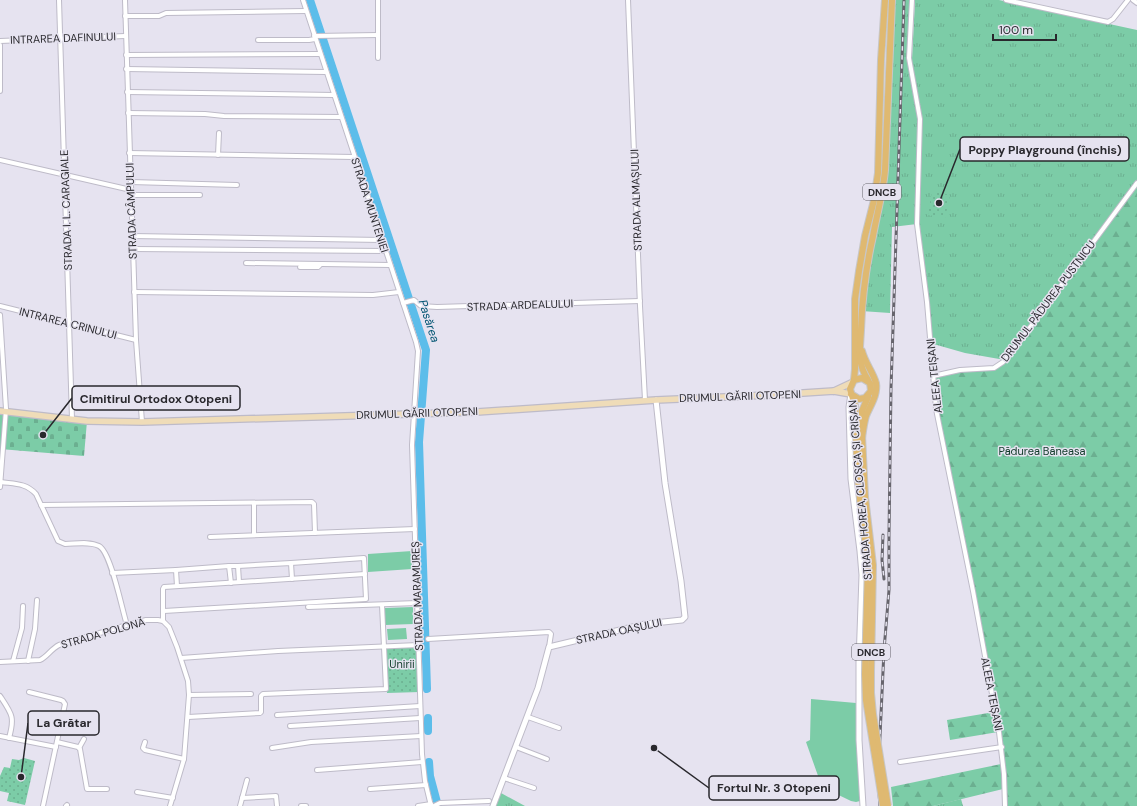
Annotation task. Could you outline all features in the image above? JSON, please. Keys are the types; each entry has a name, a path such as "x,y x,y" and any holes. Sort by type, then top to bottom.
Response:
{"main road":[{"name":"DNCB","path":"851,394 850,389 855,369 854,340 857,285 878,173 881,68 885,0"},
{"name":"DNCB","path":"868,396 871,388 860,362 861,311 866,271 881,198 885,170 892,0"},
{"path":"861,328 863,356 873,376 876,388 874,399 864,422 862,438"},
{"path":"852,382 859,378 868,380"},
{"name":"DRUMUL GĂRII OTOPENI","path":"834,391 852,382"},
{"name":"DRUMUL GĂRII OTOPENI","path":"3,411 72,420 142,422 478,412 645,400 764,396 834,391 851,394"},
{"path":"851,394 859,399 868,396"},
{"name":"STRADA HOREA, CLOȘCA ȘI CRIȘAN","path":"851,394 855,406 857,465 873,565 872,693 874,722 888,806"},
{"name":"STRADA HOREA, CLOȘCA ȘI CRIȘAN","path":"868,396 862,411 863,498 868,574 866,700 883,806"}],"street":[{"name":"STRADA I. L. CARAGIALE","path":"59,0 72,420"},
{"name":"STRADA CÂMPULUI","path":"125,0 134,292 142,422"},
{"name":"STRADA MUNTENIEI","path":"303,0 306,11 318,36 320,54 416,342 418,351 414,413"},
{"path":"378,0 378,58"},
{"name":"STRADA ALMAȘULUI","path":"628,0 645,400"},
{"name":"ALEEA TEIȘANI","path":"912,0 909,58 920,119 917,224 927,302 936,409 973,591 1002,747 1005,806"},
{"path":"1006,0 1108,22 1114,19 1128,0"},
{"path":"1133,0 1137,3"},
{"path":"125,16 159,16 166,13 306,11"},
{"path":"258,40 309,40 318,36 378,35"},
{"name":"INTRAREA DAFINULUI","path":"0,40 125,36"},
{"path":"0,45 0,91"},
{"path":"126,55 320,54"},
{"path":"126,69 326,72"},
{"path":"127,92 334,95"},
{"path":"128,113 341,117"},
{"path":"218,154 219,133"},
{"path":"129,153 354,157"},
{"path":"0,160 131,190"},
{"path":"131,182 237,185"},
{"name":"DRUMUL PĂDUREA PUSTNICU","path":"933,376 960,370 994,368 1003,362 1137,183"},
{"path":"131,195 200,195"},
{"path":"132,236 382,240"},
{"path":"133,248 386,251"},
{"path":"246,263 390,265"},
{"path":"265,266 316,267 321,264"},
{"path":"134,292 365,295 399,292"},
{"name":"STRADA ARDEALULUI","path":"404,303 414,300 426,308 640,301"},
{"name":"INTRAREA CRINULUI","path":"0,306 136,340"},
{"path":"0,315 3,411 0,485 27,486 36,494 58,541 65,544 92,544 101,547 106,554 126,625"},
{"name":"STRADA HOREA, CLOȘCA ȘI CRIȘAN","path":"851,394 849,407 850,457 861,564 859,740 863,806"},
{"name":"STRADA OAȘULUI","path":"549,647 645,624 682,620 685,617 682,581 665,483 656,400"},
{"name":"STRADA MARAMUREȘ","path":"414,413 412,445 422,762 426,785 432,805"},
{"path":"254,503 254,535"},
{"path":"41,505 313,503 315,532"},
{"name":"STRADA MARAMUREȘ","path":"210,537 415,529"},
{"path":"112,573 364,558 366,598 164,611"},
{"path":"291,563 292,579"},
{"path":"229,566 230,583"},
{"path":"238,566 239,582"},
{"path":"176,570 177,586"},
{"path":"170,806 184,759 189,696 188,681 181,658 171,631 163,621 163,588 365,574"},
{"path":"28,661 35,629 37,600"},
{"path":"308,607 417,603"},
{"path":"188,717 261,713 261,696 263,694 386,689 382,604"},
{"path":"13,661 22,628 23,606"},
{"name":"STRADA POLONĂ","path":"0,662 43,659 58,645 146,620 163,621"},
{"path":"418,806 440,803 491,804 504,778 528,717 538,688 551,634 549,632 428,640"},
{"path":"181,658 278,651 418,645"},
{"path":"29,692 59,699 64,702 43,806"},
{"path":"189,696 251,694"},
{"path":"0,696 12,717 13,723 10,738"},
{"path":"278,714 420,706"},
{"path":"528,717 559,728"},
{"path":"290,726 420,718"},
{"path":"0,736 79,748"},
{"path":"272,748 311,742 421,736"},
{"path":"79,748 84,739"},
{"path":"145,742 143,748 145,750 184,759"},
{"path":"516,747 546,759"},
{"path":"900,762 1002,747"},
{"path":"79,748 87,788 107,789"},
{"path":"317,770 422,762"},
{"path":"504,778 534,788"},
{"path":"240,806 247,780"},
{"path":"370,789 426,785"},
{"path":"137,792 173,798"},
{"path":"242,798 276,796 277,806"},
{"path":"301,806 306,806"}],"green space":[{"path":"892,0 912,0 909,58 912,59 915,0 999,0 1137,30 1137,183 1005,360 965,353 930,343 917,224 892,227 890,313 861,311 881,198"},
{"name":"Pădurea Băneasa","path":"1137,183 1137,806 1006,806 1002,747 936,409 933,376 991,368 1000,365"},
{"path":"932,191 950,195 945,218 928,215"},
{"path":"0,411 87,421 84,456 0,449"},
{"path":"412,551 412,569 368,572 368,554"},
{"path":"413,607 413,624 385,625 385,608"},
{"path":"406,628 407,639 388,640 387,629"},
{"name":"Unirii","path":"418,645 420,692 387,693 384,646"},
{"path":"811,699 856,703 860,801 851,801 822,787 806,742 810,740"},
{"path":"994,712 998,732 950,740 947,720"},
{"path":"24,758 35,761 25,805 7,801 9,793 0,791 0,776 4,767 10,768 12,759 19,760"},
{"path":"1001,764 1003,789 933,806 893,806 891,787"},
{"path":"501,793 525,806 496,806"},
{"path":"961,799 963,806 933,806"}],"waterway":[{"name":"Pasărea","path":"310,0 426,350 419,442 427,689"},
{"name":"Pasărea","path":"428,718 428,731"},
{"name":"Pasărea","path":"429,762 430,776 438,806"}],"railway":[{"path":"880,806 878,779 884,650 889,590 891,388 904,0"},
{"path":"883,535 882,560 884,579"}],"place":[{"name":"Poppy Playground (închis)","path":"939,203"},
{"name":"Cimitirul Ortodox Otopeni","path":"43,435"},
{"name":"Fortul Nr. 3 Otopeni","path":"654,748"},
{"name":"La Grătar","path":"21,777"}]}
